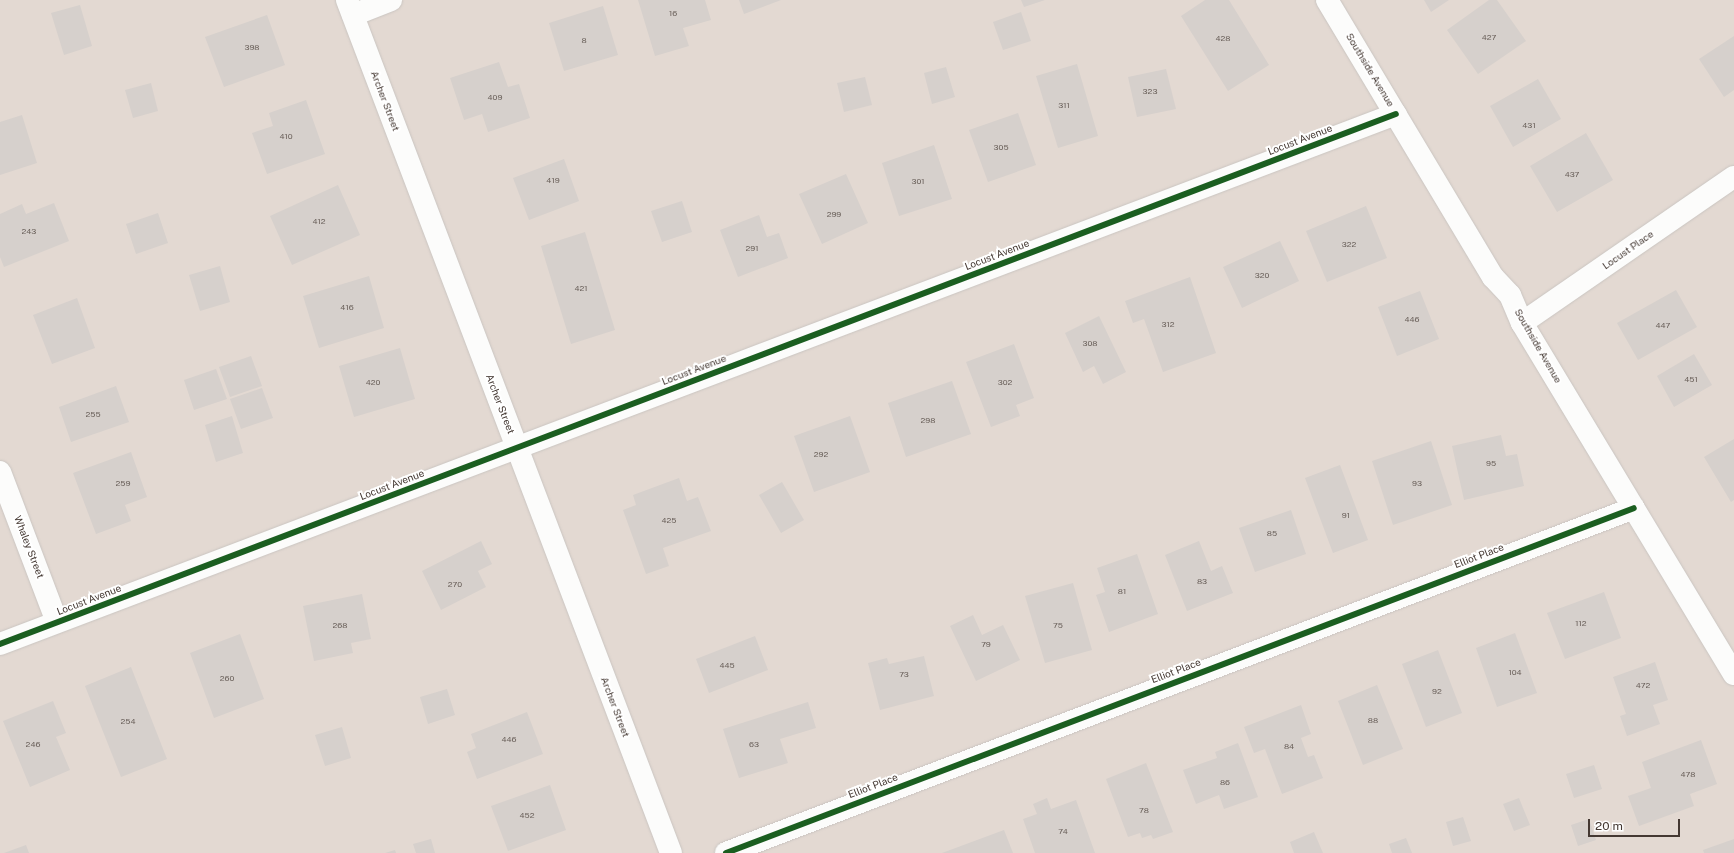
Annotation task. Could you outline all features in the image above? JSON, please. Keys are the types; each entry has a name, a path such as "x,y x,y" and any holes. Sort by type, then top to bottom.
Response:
{"street":[{"path":"350,7 391,0"},
{"name":"Southside Avenue","path":"1327,0 1493,277 1510,295 1522,323 1734,674"},
{"name":"Archer Street","path":"350,7 516,448 671,853"},
{"name":"Locust Avenue","path":"0,644 1396,114"},
{"name":"Locust Place","path":"1522,323 1734,177"},
{"name":"Whaley Street","path":"0,472 57,622"},
{"name":"Elliot Place","path":"726,853 1634,508"}],"shaded area":[{"path":"0,0 1734,0 1734,853 0,853"}],"building":[{"path":"638,0 705,0 711,20 683,28 689,46 655,56"},
{"path":"739,0 781,0 744,14"},
{"path":"1021,0 1045,0 1024,7"},
{"path":"1205,0 1229,0 1269,65 1228,91 1181,16"},
{"path":"1424,0 1449,0 1431,12"},
{"path":"1489,0 1497,0 1526,41 1478,74 1447,30"},
{"path":"80,5 92,46 64,55 51,13"},
{"path":"603,6 618,55 564,71 549,23"},
{"path":"1021,12 1031,41 1003,50 993,22"},
{"path":"267,15 285,65 224,87 205,37"},
{"path":"1734,36 1734,90 1724,97 1699,59"},
{"path":"499,62 508,87 519,84 530,118 488,132 482,114 464,120 450,78"},
{"path":"1077,64 1098,136 1058,148 1036,76"},
{"path":"946,67 955,97 932,104 924,73"},
{"path":"1166,69 1176,109 1137,117 1128,77"},
{"path":"865,77 872,105 844,112 837,83"},
{"path":"1538,79 1561,119 1513,147 1490,106"},
{"path":"151,83 158,111 133,118 125,90"},
{"path":"306,100 325,154 267,174 252,133 273,126 269,113"},
{"path":"1018,113 1036,165 988,182 969,130"},
{"path":"22,115 37,163 0,175 0,122"},
{"path":"1586,133 1613,180 1557,212 1530,166"},
{"path":"934,145 952,199 899,216 882,163"},
{"path":"564,159 579,201 529,220 513,178"},
{"path":"846,174 868,223 822,244 799,194"},
{"path":"338,185 360,235 292,265 270,216"},
{"path":"682,201 692,232 662,242 651,211"},
{"path":"54,203 69,241 4,267 0,257 0,214 22,204 26,214"},
{"path":"1366,206 1387,258 1327,282 1306,231"},
{"path":"158,213 168,243 136,254 126,224"},
{"path":"759,215 767,237 779,233 788,258 738,277 720,230"},
{"path":"585,232 615,330 571,344 541,246"},
{"path":"1280,241 1299,281 1242,308 1223,267"},
{"path":"220,266 230,302 200,311 189,275"},
{"path":"369,276 384,328 319,348 303,296"},
{"path":"1190,277 1216,353 1163,372 1144,319 1133,323 1125,301"},
{"path":"1676,290 1697,327 1638,360 1617,323"},
{"path":"1420,291 1439,339 1397,356 1378,307"},
{"path":"77,298 95,348 52,364 33,315"},
{"path":"1099,316 1126,372 1103,384 1094,366 1083,372 1065,333"},
{"path":"1014,344 1034,398 1016,405 1020,416 991,427 966,362"},
{"path":"400,348 415,399 354,417 339,366"},
{"path":"1694,354 1712,385 1674,407 1657,376"},
{"path":"251,356 262,386 230,397 219,367"},
{"path":"216,369 227,399 194,410 184,380"},
{"path":"952,381 971,434 906,457 888,403"},
{"path":"116,386 129,422 71,442 59,407"},
{"path":"262,388 273,418 241,429 230,399"},
{"path":"232,416 243,453 216,462 205,425"},
{"path":"850,416 870,472 814,492 794,436"},
{"path":"1501,435 1506,456 1517,454 1524,486 1464,500 1452,446"},
{"path":"1734,439 1734,500 1731,502 1704,457"},
{"path":"1431,441 1452,505 1393,525 1372,461"},
{"path":"131,452 147,497 125,505 131,521 96,534 73,473"},
{"path":"1340,465 1368,540 1333,553 1305,478"},
{"path":"679,478 687,501 698,497 711,531 663,548 669,566 646,574 623,510 636,505 633,495"},
{"path":"782,482 804,520 781,533 759,495"},
{"path":"1291,510 1306,554 1255,572 1239,528"},
{"path":"481,541 492,564 478,571 486,587 441,610 422,571"},
{"path":"1199,541 1211,571 1222,566 1233,593 1187,611 1165,555"},
{"path":"1137,554 1158,614 1109,632 1096,595 1105,592 1097,568"},
{"path":"1073,583 1092,650 1045,663 1025,596"},
{"path":"1604,592 1621,638 1565,659 1547,613"},
{"path":"362,594 371,639 351,643 353,653 314,661 303,606"},
{"path":"973,615 982,635 1003,625 1020,660 976,681 950,626"},
{"path":"1515,633 1537,693 1497,707 1476,648"},
{"path":"240,634 264,699 214,718 190,653"},
{"path":"755,636 768,670 709,693 696,659"},
{"path":"1438,650 1462,713 1426,727 1402,664"},
{"path":"924,656 934,696 880,710 868,663 887,658 889,664"},
{"path":"1655,662 1668,700 1653,705 1660,724 1627,736 1620,716 1626,714 1613,677"},
{"path":"131,667 167,759 121,777 85,686"},
{"path":"1377,685 1403,749 1363,765 1338,701"},
{"path":"447,689 455,715 428,724 420,697"},
{"path":"53,701 66,733 56,737 70,770 30,787 3,721"},
{"path":"808,702 816,728 780,739 788,763 739,778 723,729"},
{"path":"1301,705 1311,734 1301,738 1308,757 1314,755 1323,778 1282,794 1265,749 1254,753 1244,727"},
{"path":"527,712 543,754 477,779 467,752 476,748 471,734"},
{"path":"342,727 351,758 325,766 315,735"},
{"path":"1701,740 1717,784 1690,794 1694,806 1639,826 1628,796 1651,788 1642,762"},
{"path":"1238,743 1258,797 1224,809 1219,795 1196,804 1183,770 1217,758 1215,752"},
{"path":"1146,763 1173,832 1153,839 1151,835 1142,838 1140,833 1128,837 1106,779"},
{"path":"1594,765 1602,789 1574,798 1566,774"},
{"path":"550,785 566,830 508,851 491,806"},
{"path":"1047,798 1051,809 1076,800 1095,853 1035,853 1023,819 1037,814 1033,804"},
{"path":"1519,798 1530,825 1514,831 1503,804"},
{"path":"1463,817 1471,841 1453,846 1446,822"},
{"path":"1589,819 1596,840 1578,846 1571,825"},
{"path":"1004,830 1013,853 942,853"},
{"path":"1314,832 1323,853 1294,853 1290,842"},
{"path":"1406,838 1412,853 1392,853 1389,844"},
{"path":"431,839 435,853 416,853 413,844"},
{"path":"1734,839 1734,853 1704,853 1703,850"},
{"path":"26,845 29,853 4,853"},
{"path":"395,850 396,853 385,853"}],"cycle path":[{"path":"0,644 1396,114"},
{"path":"726,853 1634,508"}]}
